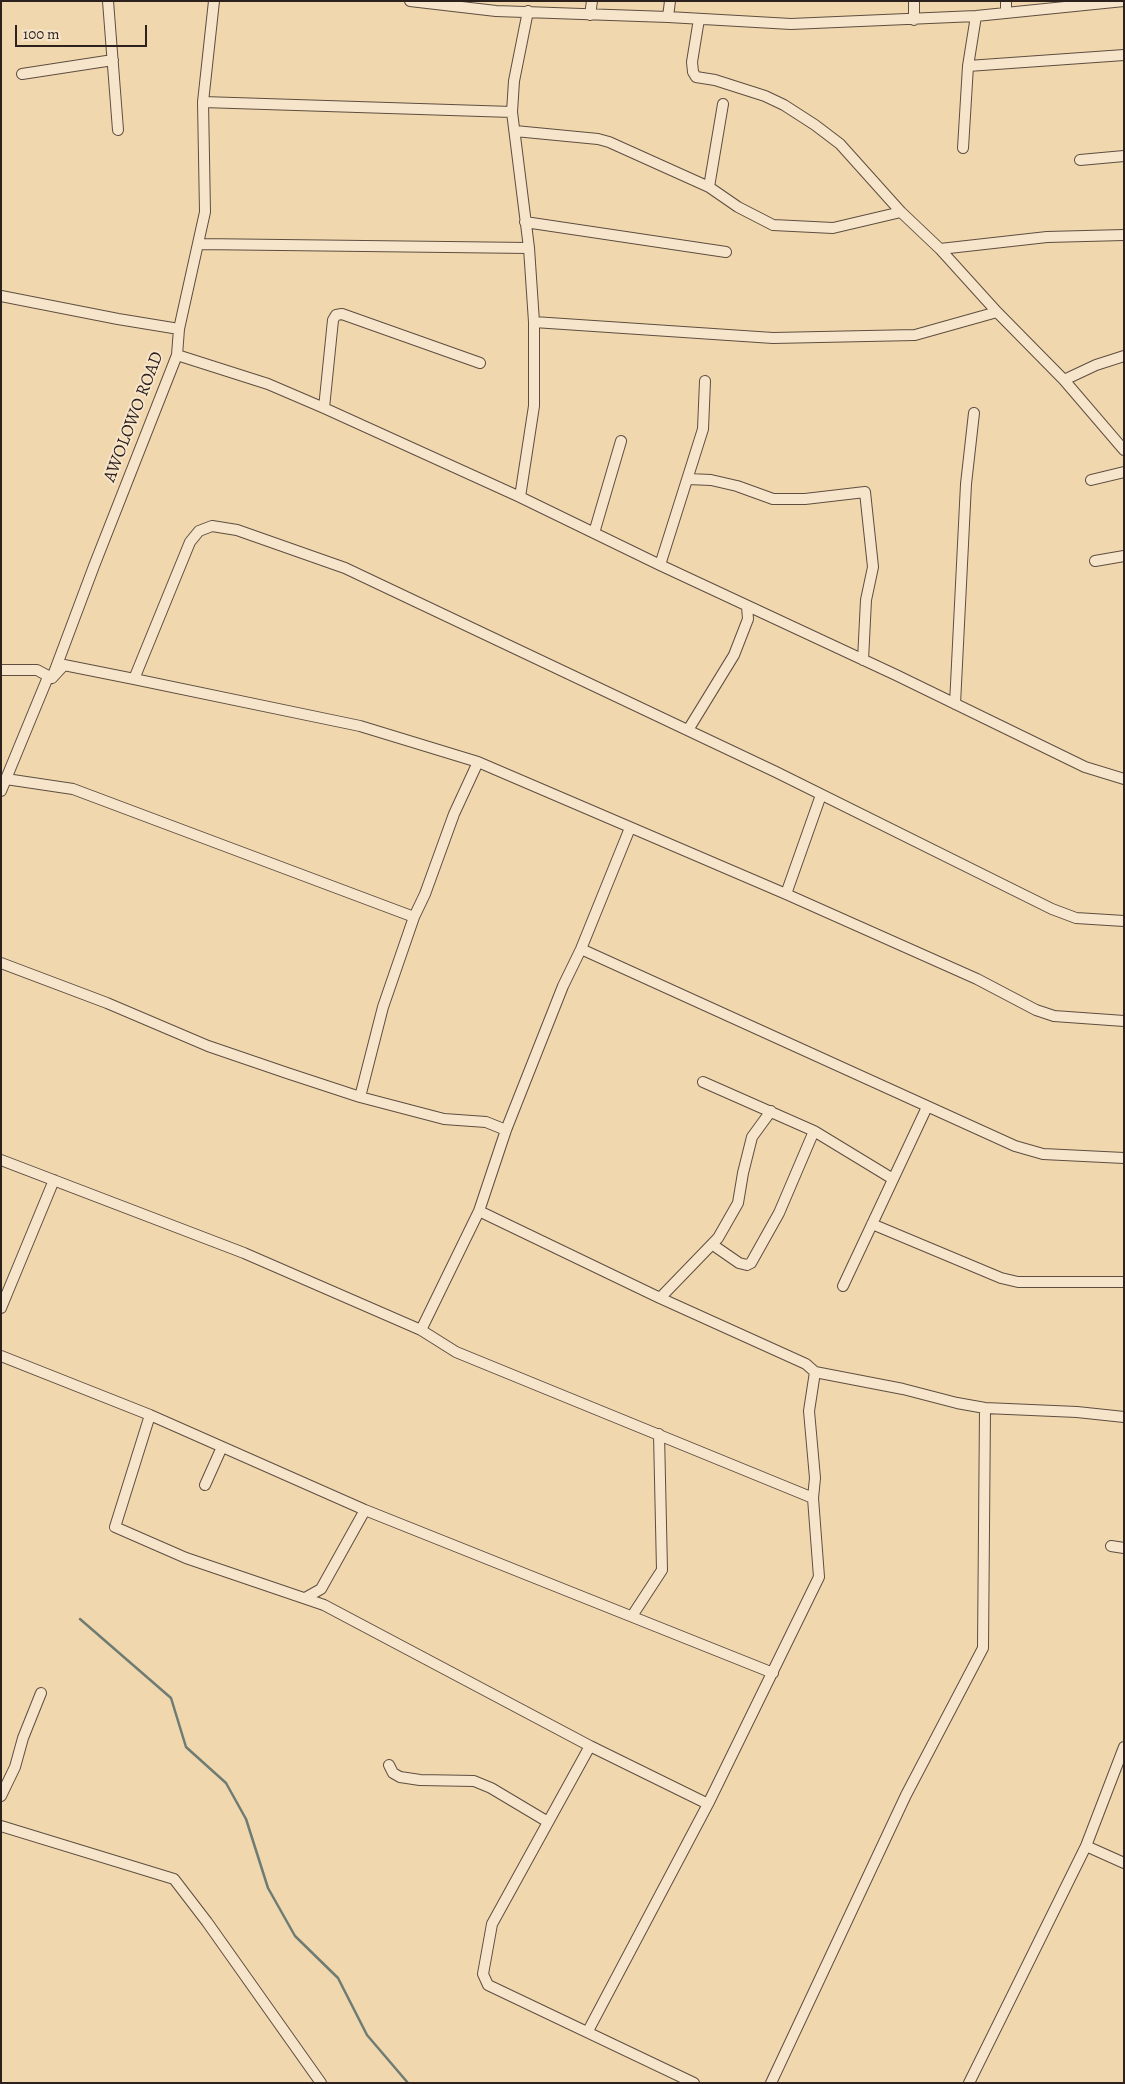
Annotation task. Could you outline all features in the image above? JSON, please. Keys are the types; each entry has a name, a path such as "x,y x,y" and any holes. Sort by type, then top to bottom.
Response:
{"street":[{"path":"108,1 118,130"},
{"name":"AWOLOWO ROAD","path":"1,790 48,677 52,678 177,355 179,329 205,212 203,102 214,1"},
{"path":"410,1 497,6 528,11 590,15 791,24 976,16 1124,1"},
{"path":"590,15 592,1"},
{"path":"668,17 670,1"},
{"path":"914,1 914,20"},
{"path":"1006,1 1006,12"},
{"path":"520,497 534,406 534,322 529,248 512,112 514,81 528,11"},
{"path":"963,148 968,66 976,16"},
{"path":"699,19 692,62 693,72 696,77 715,80 765,96 784,105 840,144 901,212 940,249 997,312 1064,380 1124,450"},
{"path":"968,66 1124,55"},
{"path":"22,74 113,60"},
{"path":"203,102 512,112"},
{"path":"709,187 723,104"},
{"path":"515,131 598,139 609,142 709,187 738,207 773,225 833,228 901,212"},
{"path":"1080,160 1124,156"},
{"path":"526,222 726,252"},
{"path":"940,249 1047,237 1124,236"},
{"path":"199,244 529,248"},
{"path":"1,296 179,329"},
{"path":"534,322 773,338 915,335 997,312"},
{"path":"324,408 333,320 336,315 342,314 480,364"},
{"path":"177,355 268,384 324,408 520,497 1085,767 1124,779"},
{"path":"1064,380 1096,365 1124,356"},
{"path":"660,565 703,429 705,382"},
{"path":"955,704 966,484 974,413"},
{"path":"594,533 621,441"},
{"path":"1091,480 1124,472"},
{"path":"688,479 711,480 737,486 772,499 805,499 865,492 873,567 866,600 863,660"},
{"path":"134,679 190,542 199,531 212,526 237,530 345,568 688,730 1052,908 1076,918 1124,921"},
{"path":"1095,561 1124,556"},
{"path":"688,730 734,655 748,619 747,606"},
{"path":"748,619 770,616"},
{"path":"1,670 37,670 52,678 64,665 360,726 478,762 786,894 977,979 1036,1010 1054,1016 1124,1022"},
{"path":"360,1097 383,1007 414,917 425,894 454,814 478,762"},
{"path":"6,779 72,789 414,917"},
{"path":"786,894 821,795"},
{"path":"421,1330 478,1211 506,1130 630,828"},
{"path":"581,949 1015,1146 1043,1154 1124,1158"},
{"path":"1,963 107,1003 208,1046 360,1097 444,1119 486,1122 506,1130"},
{"path":"703,1082 814,1131 893,1179"},
{"path":"843,1286 927,1107"},
{"path":"660,1298 713,1245 738,1203 742,1173 752,1138 770,1111"},
{"path":"713,1245 738,1264 747,1266 751,1264 779,1213 814,1131"},
{"path":"1,1160 244,1253 421,1330 456,1352 814,1498"},
{"path":"1,1308 54,1180"},
{"path":"478,1211 660,1298 806,1364 815,1372 903,1388 957,1403 985,1408 1077,1412 1124,1418"},
{"path":"872,1224 1001,1278 1018,1282 1124,1282"},
{"path":"1,1356 150,1416 365,1510 773,1673"},
{"path":"588,2032 708,1804 818,1577 814,1498 815,1478 809,1411 815,1372"},
{"path":"771,2083 906,1795 983,1648 985,1408"},
{"path":"150,1416 115,1527 186,1558 324,1605 590,1746 708,1804"},
{"path":"632,1616 662,1570 659,1434"},
{"path":"205,1485 222,1447"},
{"path":"305,1598 321,1589 365,1510"},
{"path":"1112,1546 1124,1548"},
{"path":"321,1589 324,1605"},
{"path":"1,1796 15,1767 23,1738 41,1693"},
{"path":"590,1746 492,1924 483,1974 488,1985 694,2083"},
{"path":"969,2083 1086,1846 1124,1747"},
{"path":"389,1765 393,1773 400,1777 420,1780 474,1781 491,1788 548,1822"},
{"path":"1,1826 174,1879 207,1922 321,2083"},
{"path":"1086,1846 1124,1863"}],"waterway":[{"path":"80,1619 171,1698 186,1747 226,1783 246,1819 268,1888 295,1936 338,1978 367,2035 408,2083"}]}
